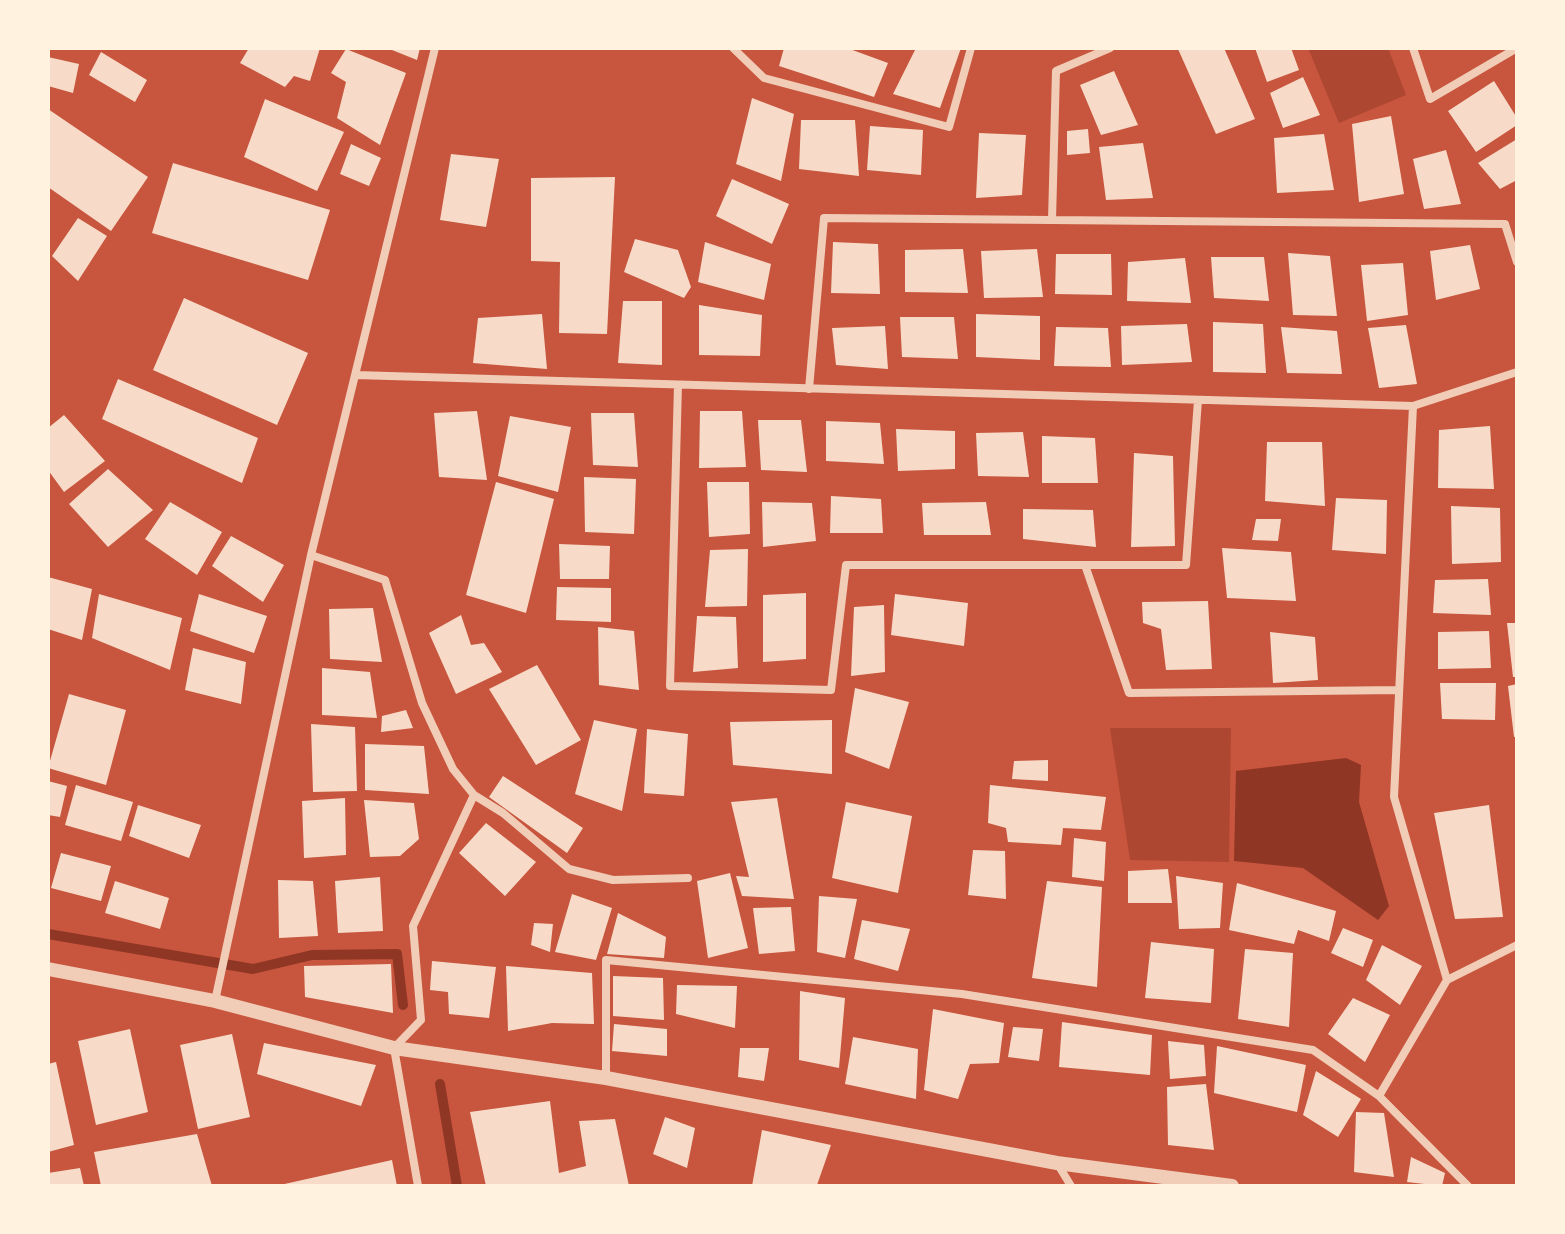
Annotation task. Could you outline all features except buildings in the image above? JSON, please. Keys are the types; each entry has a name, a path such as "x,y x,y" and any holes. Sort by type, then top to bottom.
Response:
{"street":[{"path":"217,994 311,555 435,48"},
{"path":"733,48 764,78 949,127 971,48"},
{"path":"1052,220 1056,71 1110,48"},
{"path":"1413,48 1430,99 1517,48"},
{"path":"809,389 824,218 1505,224 1517,262"},
{"path":"355,375 1413,406 1517,372"},
{"path":"678,385 670,686 831,690 846,565 1186,565 1198,400"},
{"path":"1413,406 1394,797 1447,980"},
{"path":"311,555 385,580 422,703 453,769 474,795 503,813 569,869 613,880 688,878"},
{"path":"1085,565 1129,693 1399,690"},
{"path":"394,1048 421,1020 413,926 474,795"},
{"path":"1379,1096 1447,980 1517,945"},
{"path":"606,1078 606,960 962,994 1313,1050 1379,1096 1468,1186"},
{"path":"48,969 217,994 394,1048 606,1078 1057,1163 1232,1186"},
{"path":"394,1048 418,1186"},
{"path":"1057,1163 1071,1186"}],"shaded area":[{"path":"1308,48 1388,48 1406,95 1339,123"},
{"path":"1110,728 1231,728 1229,862 1130,860"},
{"path":"1346,758 1361,765 1359,802 1389,906 1378,920 1303,868 1234,861 1236,771"}],"waterway":[{"path":"48,934 253,969 312,955 397,954 403,1005"},
{"path":"440,1084 457,1186"}]}
